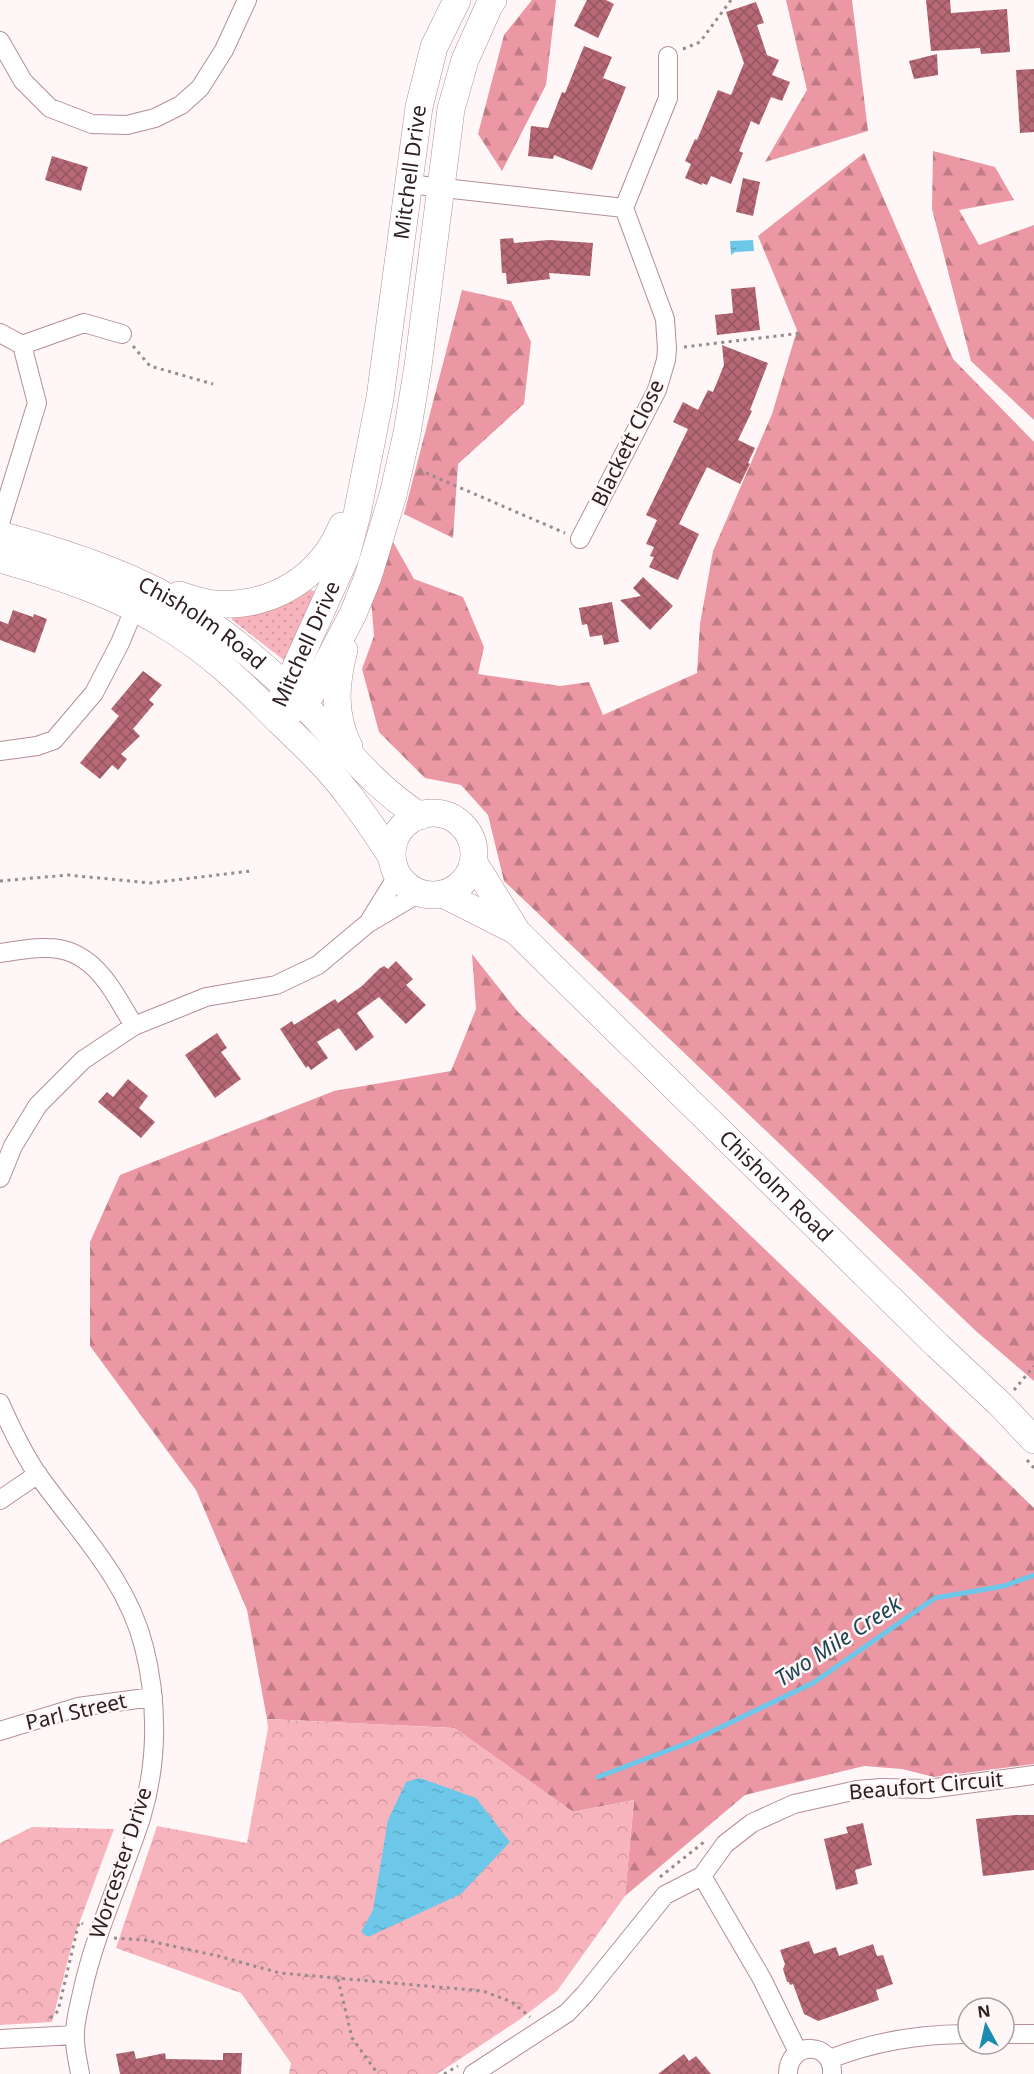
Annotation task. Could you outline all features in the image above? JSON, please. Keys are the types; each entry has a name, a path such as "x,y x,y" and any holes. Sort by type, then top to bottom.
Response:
{"main road":[{"name":"Mitchell Drive","path":"274,715 345,556 357,514 381,387 419,107 434,47 457,0"},
{"name":"Mitchell Drive","path":"274,715 304,705 353,614 383,534 407,433 418,366 451,108 465,60 489,6 494,0"},
{"path":"140,597 212,604 242,604 268,598 292,588 328,553 339,535 368,463"},
{"name":"Chisholm Road","path":"0,535 44,547 140,597 167,626 198,646 274,715 348,794 395,866"},
{"name":"Chisholm Road","path":"0,559 188,609 254,657 286,686 384,790 420,816"},
{"path":"353,614 339,667 336,705 339,721 353,757"},
{"path":"441,814 452,818 461,824 473,842 474,864 470,874 454,890 431,893 407,886 395,866 394,844 399,832 408,822 420,816 441,814"},
{"name":"Chisholm Road","path":"474,864 517,932 937,1345 1001,1405 1034,1440"},
{"name":"Chisholm Road","path":"431,893 517,932"}],"street":[{"path":"0,41 23,81 50,108 92,124 128,125 155,118 181,105 200,88 224,50 247,0"},
{"path":"408,184 624,208 668,98 668,56"},
{"name":"Blackett Close","path":"580,539 657,390 668,349 664,319 624,208"},
{"path":"22,345 84,324 122,334"},
{"path":"0,333 22,345 37,403 0,523"},
{"path":"0,751 37,746 54,740 94,693 120,644 140,597"},
{"path":"367,924 395,866"},
{"path":"0,1178 13,1146 38,1105 83,1060 134,1026 206,998 276,985 318,965 367,924 431,893"},
{"path":"0,953 49,947 78,955 103,975 134,1026"},
{"name":"Worcester Drive","path":"0,1403 9,1424 38,1474 85,1534 122,1590 144,1647 153,1697 153,1749 142,1815 98,1931 84,1983 75,2035 80,2074"},
{"path":"0,1500 38,1474"},
{"name":"Parl Street","path":"0,1731 78,1707 153,1697"},
{"name":"Beaufort Circuit","path":"473,2074 567,2013 665,1895 702,1876 725,1844 752,1822 794,1804 856,1790 928,1789 1034,1775"},
{"path":"702,1876 762,1979 798,2052"},
{"path":"1016,2034 1034,2034"},
{"path":"0,2039 75,2035"},
{"path":"788,2074 791,2058 806,2049 816,2049 824,2053 831,2067 850,2051 908,2037 956,2035"}],"path":[{"path":"668,56 700,42 731,0"},
{"path":"668,349 802,333"},
{"path":"122,334 150,366 213,384"},
{"path":"419,470 580,539"},
{"path":"0,881 68,875 150,883 251,871"},
{"path":"1009,1396 1034,1365"},
{"path":"44,2020 52,2018 58,2011 79,1922 84,1924"},
{"path":"112,1937 118,1940 145,1940 280,1973 483,1991 512,2002 534,2020"},
{"path":"338,1979 352,2038 378,2074"}],"green space":[{"path":"532,0 556,0 546,85 502,171 478,134 504,35"},
{"path":"786,0 852,0 868,131 765,162 807,90"},
{"path":"933,151 995,167 1014,200 959,210 979,245 1034,225 1034,420 971,361 932,209"},
{"path":"864,153 953,359 1034,442 1034,1381 977,1332 504,881 488,815 461,785 425,778 379,732 362,669 374,636 371,599 392,540 414,579 463,597 484,647 478,674 560,686 589,682 603,715 697,673 700,624 713,551 772,414 797,330 758,236"},
{"path":"462,290 511,301 531,342 524,404 458,464 453,538 404,514"},
{"path":"305,588 322,594 285,661 232,620 233,611"},
{"path":"472,954 518,1012 1034,1508 1034,1764 934,1777 902,1769 864,1766 745,1795 625,1896 634,1800 573,1812 454,1728 267,1719 247,1610 196,1490 90,1346 90,1242 120,1175 334,1091 451,1071 476,1009"},
{"path":"267,1719 454,1728 573,1812 634,1800 625,1896 557,1991 519,2020 437,2074 289,2074 291,2063 241,1993 116,1948 157,1826 247,1843 268,1728"},
{"path":"32,1827 114,1829 73,1940 52,2022 0,2025 0,1843"}],"water":[{"path":"753,240 754,251 735,252 731,255 730,241"},
{"path":"420,1778 476,1798 510,1842 461,1894 368,1937 361,1932 373,1910 388,1820 406,1782"}],"building":[{"path":"587,0 606,0 614,4 598,38 574,26"},
{"path":"926,0 950,0 951,13 1007,9 1010,52 981,54 980,48 931,51"},
{"path":"756,2 764,23 757,25 767,55 779,60 772,75 790,82 782,101 771,97 759,125 751,121 739,151 743,153 731,184 711,176 707,185 702,183 702,185 685,178 691,164 685,161 695,139 697,140 718,90 731,95 744,63 726,12"},
{"path":"584,46 612,57 603,78 626,87 592,170 554,155 553,159 528,156 531,126 548,128"},
{"path":"937,54 938,75 914,79 909,61"},
{"path":"1034,69 1034,132 1020,133 1016,70"},
{"path":"52,156 88,167 81,191 45,180"},
{"path":"743,178 760,182 753,216 736,212"},
{"path":"513,238 514,243 549,240 593,243 590,276 549,273 550,279 507,284 506,273 502,273 500,239"},
{"path":"755,287 760,330 717,335 715,315 733,313 731,289"},
{"path":"722,345 768,363 750,410 752,411 738,440 755,448 740,484 707,467 679,524 699,534 678,580 649,567 654,557 650,556 654,547 646,544 657,520 646,515 688,429 673,422 683,402 698,410 708,390 713,392 724,365"},
{"path":"643,577 673,606 650,630 620,600 641,596 633,588"},
{"path":"612,602 619,642 604,645 602,635 590,637 587,624 582,625 579,608"},
{"path":"13,610 47,619 35,653 0,640 0,621 8,624"},
{"path":"143,671 162,685 149,700 154,704 133,729 140,736 121,754 127,759 118,770 112,765 100,779 80,763 119,716 111,709"},
{"path":"396,961 413,979 406,985 426,1005 406,1024 379,997 357,1013 374,1037 356,1051 339,1028 317,1042 328,1058 311,1070 308,1066 306,1068 280,1029 292,1021 294,1025 335,999 338,1003 362,986 379,969 384,966 388,969"},
{"path":"217,1033 227,1048 221,1052 241,1079 215,1098 185,1055"},
{"path":"128,1079 148,1096 139,1108 155,1122 141,1138 98,1102 107,1092 113,1097"},
{"path":"1034,1815 1034,1870 983,1876 976,1819"},
{"path":"863,1823 872,1865 855,1870 858,1884 836,1890 824,1839 848,1833 846,1827"},
{"path":"809,1941 814,1954 836,1947 839,1956 873,1944 877,1956 883,1955 893,1984 876,1990 879,2000 818,2021 804,2014 793,1984 790,1985 787,1982 783,1969 785,1964 780,1950"},
{"path":"134,2051 136,2059 165,2053 166,2059 223,2060 223,2053 242,2053 241,2074 120,2074 116,2054"},
{"path":"684,2054 689,2061 696,2056 711,2074 658,2074"}],"waterway":[{"name":"Two Mile Creek","path":"598,1777 690,1742 813,1683 935,1598 1004,1586 1034,1575"}]}
